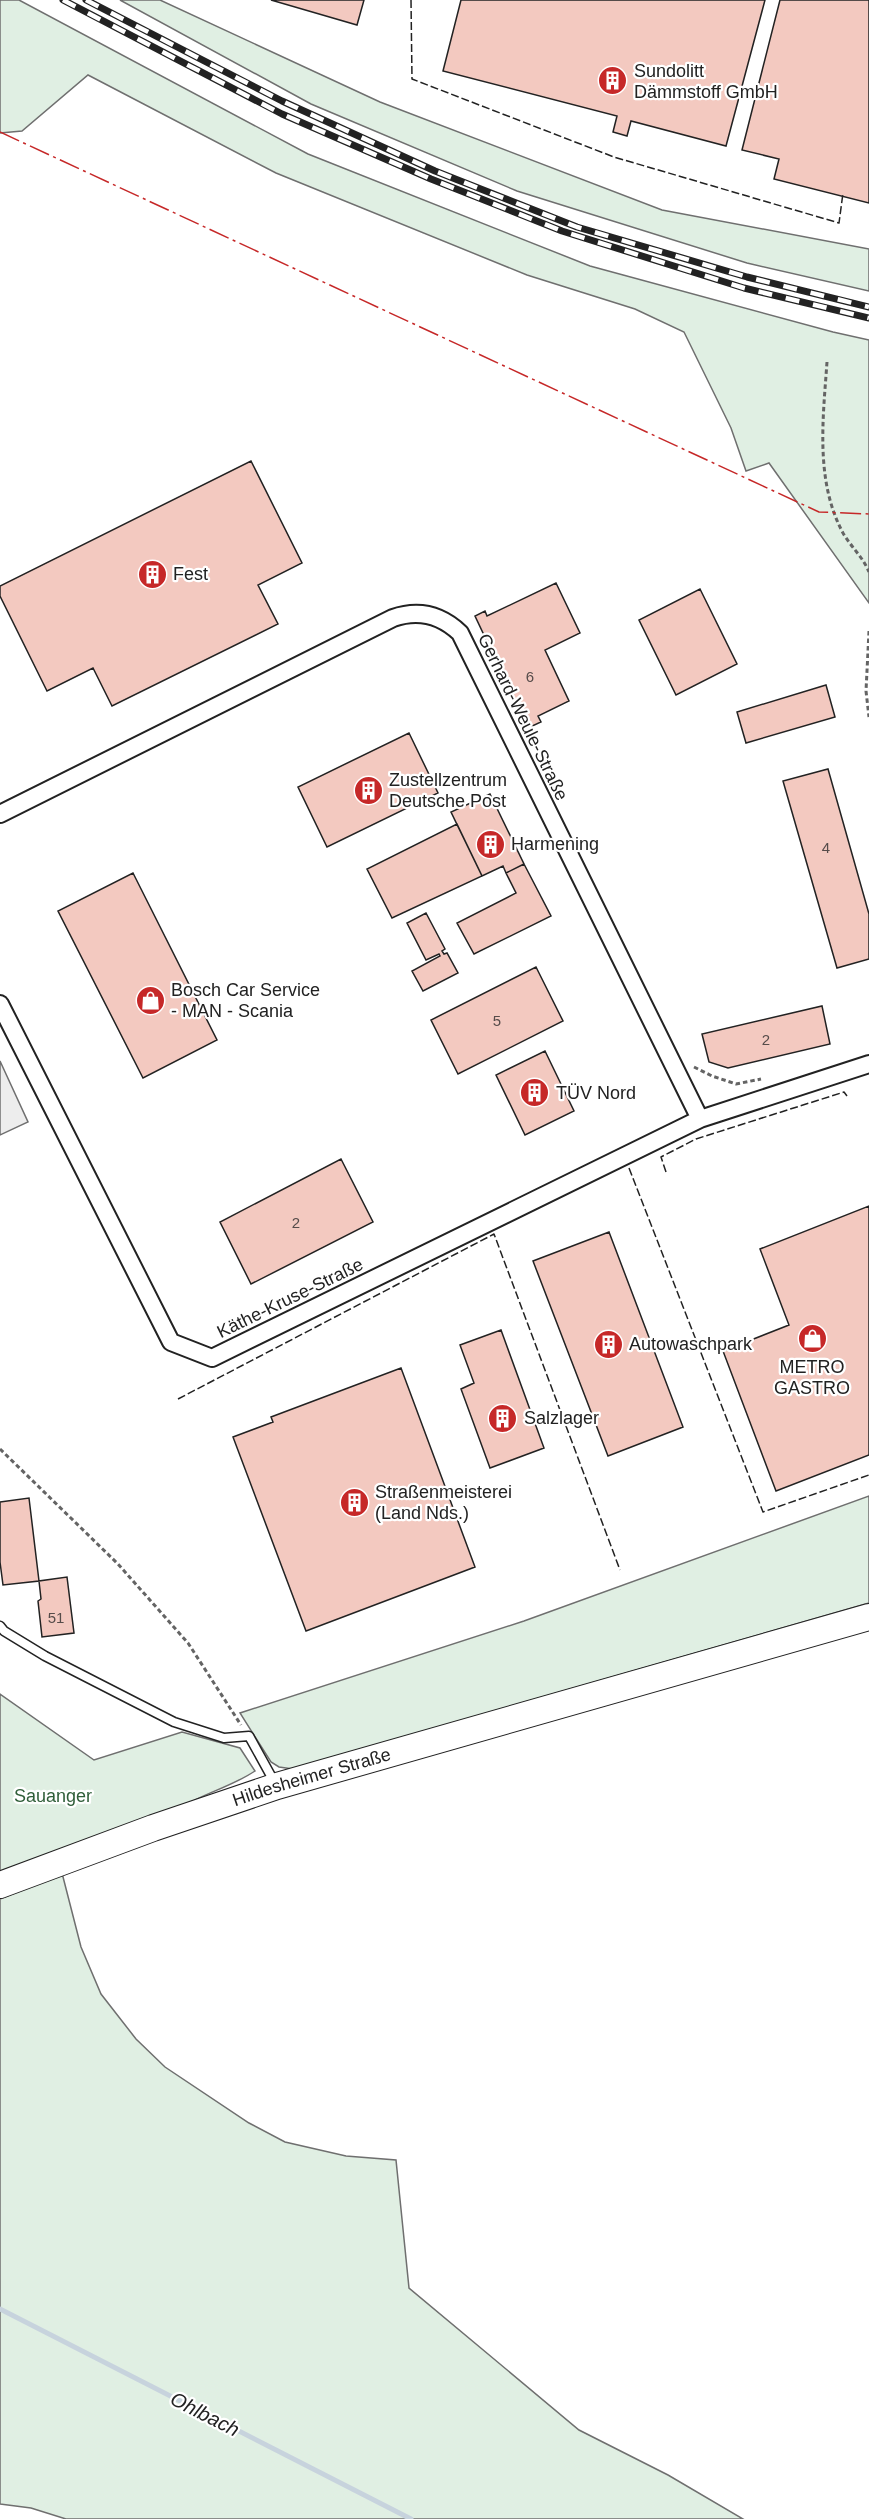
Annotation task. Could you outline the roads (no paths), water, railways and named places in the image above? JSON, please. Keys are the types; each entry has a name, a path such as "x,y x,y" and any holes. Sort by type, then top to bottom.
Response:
{"main road":[{"name":"Hildesheimer Straße","path":"0,1885 33,1871 277,1786 869,1617"}],"street":[{"name":"Gerhard-Weule-Straße","path":"0,814 393,618 409,613 433,615 460,633 700,1119"},
{"name":"Käthe-Kruse-Straße","path":"0,1004 171,1342 212,1358 700,1119"},
{"path":"700,1119 869,1064"}],"lane":[{"path":"0,1626 4,1631 45,1656 174,1722 224,1738 249,1736 277,1786"}],"waterway":[{"name":"Ohlbach","path":"0,2309 411,2519"}],"railway":[{"path":"63,0 282,114 431,179 562,231 744,288 869,318"},
{"path":"86,0 282,101 435,171 577,227 747,277 869,307"}],"place":[{"name":"Sundolitt Dämmstoff GmbH","path":"613,81"},
{"name":"Fest","path":"152,574"},
{"name":"Zustellzentrum Deutsche Post","path":"368,790"},
{"name":"Harmening","path":"490,844"},
{"name":"Bosch Car Service - MAN - Scania","path":"150,1000"},
{"name":"TÜV Nord","path":"535,1093"},
{"name":"METRO GASTRO","path":"812,1338"},
{"name":"Autowaschpark","path":"608,1344"},
{"name":"Salzlager","path":"503,1418"},
{"name":"Straßenmeisterei (Land Nds.)","path":"354,1502"}],"park label":[{"name":"Sauanger","path":"53,1796"}]}
